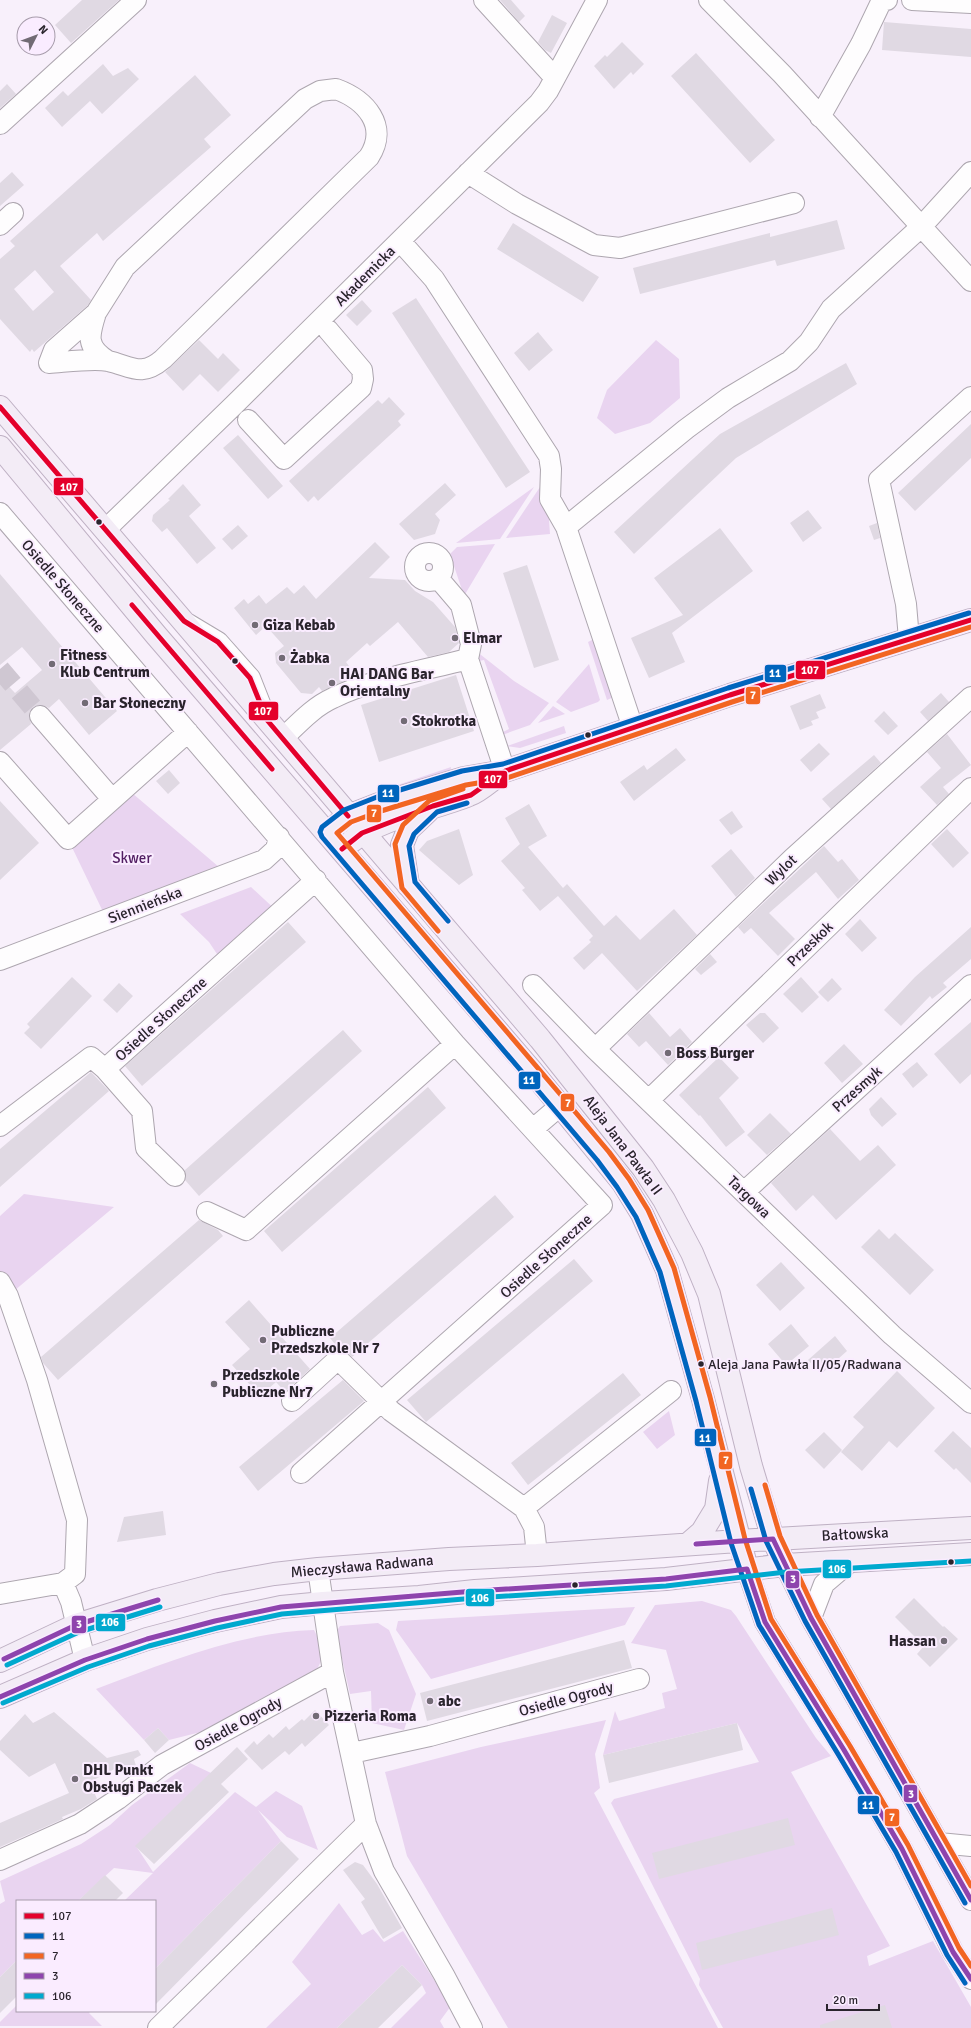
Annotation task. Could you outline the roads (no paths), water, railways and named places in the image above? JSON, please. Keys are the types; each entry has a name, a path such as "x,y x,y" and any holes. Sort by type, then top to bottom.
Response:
{"main road":[{"path":"0,407 184,621 282,738"},
{"name":"Aleja Jana Pawła II","path":"0,447 156,635 342,849 561,1105 623,1184 642,1214 667,1270 722,1470 738,1541 747,1569"},
{"path":"327,832 348,816 379,804 464,778 505,771 633,728 971,620"},
{"name":"Aleja Jana Pawła II","path":"282,738 581,1089 644,1168 664,1200 692,1253 709,1294 751,1466 773,1539 785,1565"},
{"path":"342,849 362,833 433,806 471,795 505,771"},
{"path":"408,886 402,845 408,830 433,806"},
{"path":"688,1544 702,1532 716,1509 722,1470"},
{"name":"Bałtowska","path":"738,1541 971,1528"},
{"name":"Mieczysława Radwana","path":"0,1661 76,1625 157,1600 220,1584 274,1574 318,1569 449,1559 537,1555 738,1541"},
{"name":"Bałtowska","path":"747,1569 851,1560 971,1554"},
{"path":"0,1697 85,1660 147,1638 215,1621 281,1607 323,1602 666,1579 747,1569"}],"street":[{"path":"0,124 136,0"},
{"path":"484,0 555,78"},
{"name":"Akademicka","path":"105,530 400,241 538,103 555,78 597,0"},
{"path":"709,0 782,74 971,281"},
{"path":"820,117 861,44 882,0 887,0"},
{"path":"912,0 971,3"},
{"path":"336,90 350,94 374,118 377,133 376,146 369,157 155,366 140,370 126,368 108,361 96,353 91,341 90,332 96,313 125,268 305,99 320,91 336,90"},
{"path":"566,527 686,429 728,398 790,361 809,342 831,309 921,227 971,172"},
{"path":"468,173 516,204 594,245 620,248 794,203"},
{"path":"400,241 434,279 549,456 552,469 550,499 566,527 633,728"},
{"path":"96,313 54,350 50,363 108,361"},
{"path":"248,420 284,458 361,388 364,374 362,370 328,330"},
{"path":"909,639 906,604 879,480 971,398"},
{"name":"Osiedle Słoneczne","path":"0,513 455,1044 602,1205 301,1473"},
{"path":"438,578 461,605 471,644 468,659 505,771"},
{"path":"282,738 312,711 332,698 358,688 468,659"},
{"name":"Wylot","path":"595,1048 792,859 971,697"},
{"path":"40,716 112,799"},
{"path":"0,762 68,838 188,732"},
{"name":"Przeskok","path":"650,1100 971,788"},
{"name":"Siennieńska","path":"0,960 264,860 276,849 279,837"},
{"name":"Osiedle Słoneczne","path":"175,1176 146,1148 142,1111 105,1069 316,880"},
{"name":"Targowa","path":"533,985 595,1048 892,1336 971,1403"},
{"name":"Przesmyk","path":"744,1192 971,985"},
{"path":"207,1212 246,1230 455,1044"},
{"path":"0,1126 91,1056 105,1069"},
{"path":"532,1129 561,1105"},
{"path":"0,1282 8,1296 5,1307 37,1380 77,1520 75,1574 63,1584 0,1594"},
{"path":"292,1401 338,1358 381,1403 524,1508 534,1527 537,1555"},
{"path":"524,1508 671,1391"},
{"path":"810,1618 824,1584 851,1560"},
{"name":"Aleja Jana Pawła II","path":"785,1565 810,1618 971,1900"},
{"path":"318,1569 333,1672 352,1753 366,1824 384,1871 444,1975 472,2028"},
{"name":"Aleja Jana Pawła II","path":"747,1569 765,1622 844,1750 962,1952 971,1979"},
{"path":"63,1584 71,1602 85,1660"},
{"name":"Osiedle Ogrody","path":"0,1860 80,1824 118,1799 162,1766 333,1672"},
{"name":"Osiedle Ogrody","path":"352,1753 430,1736 639,1680"},
{"path":"158,2028 366,1824"},
{"path":"939,1843 971,1846"}],"tunnel":[{"path":"0,669 40,716"}],"place":[{"name":"Giza Kebab","path":"255,625"},
{"name":"Elmar","path":"455,638"},
{"name":"Żabka","path":"282,658"},
{"name":"Fitness Klub Centrum","path":"52,664"},
{"name":"HAI DANG Bar Orientalny","path":"332,683"},
{"name":"Bar Słoneczny","path":"85,703"},
{"name":"Stokrotka","path":"404,721"},
{"name":"Boss Burger","path":"668,1053"},
{"name":"Publiczne Przedszkole Nr 7","path":"263,1340"},
{"name":"Aleja Jana Pawła II/05/Radwana","path":"701,1364"},
{"name":"Przedszkole Publiczne Nr7","path":"214,1384"},
{"name":"Hassan","path":"944,1641"},
{"name":"abc","path":"430,1701"},
{"name":"Pizzeria Roma","path":"316,1716"},
{"name":"DHL Punkt Obsługi Paczek","path":"75,1779"}],"park label":[{"name":"Skwer","path":"132,858"}]}
